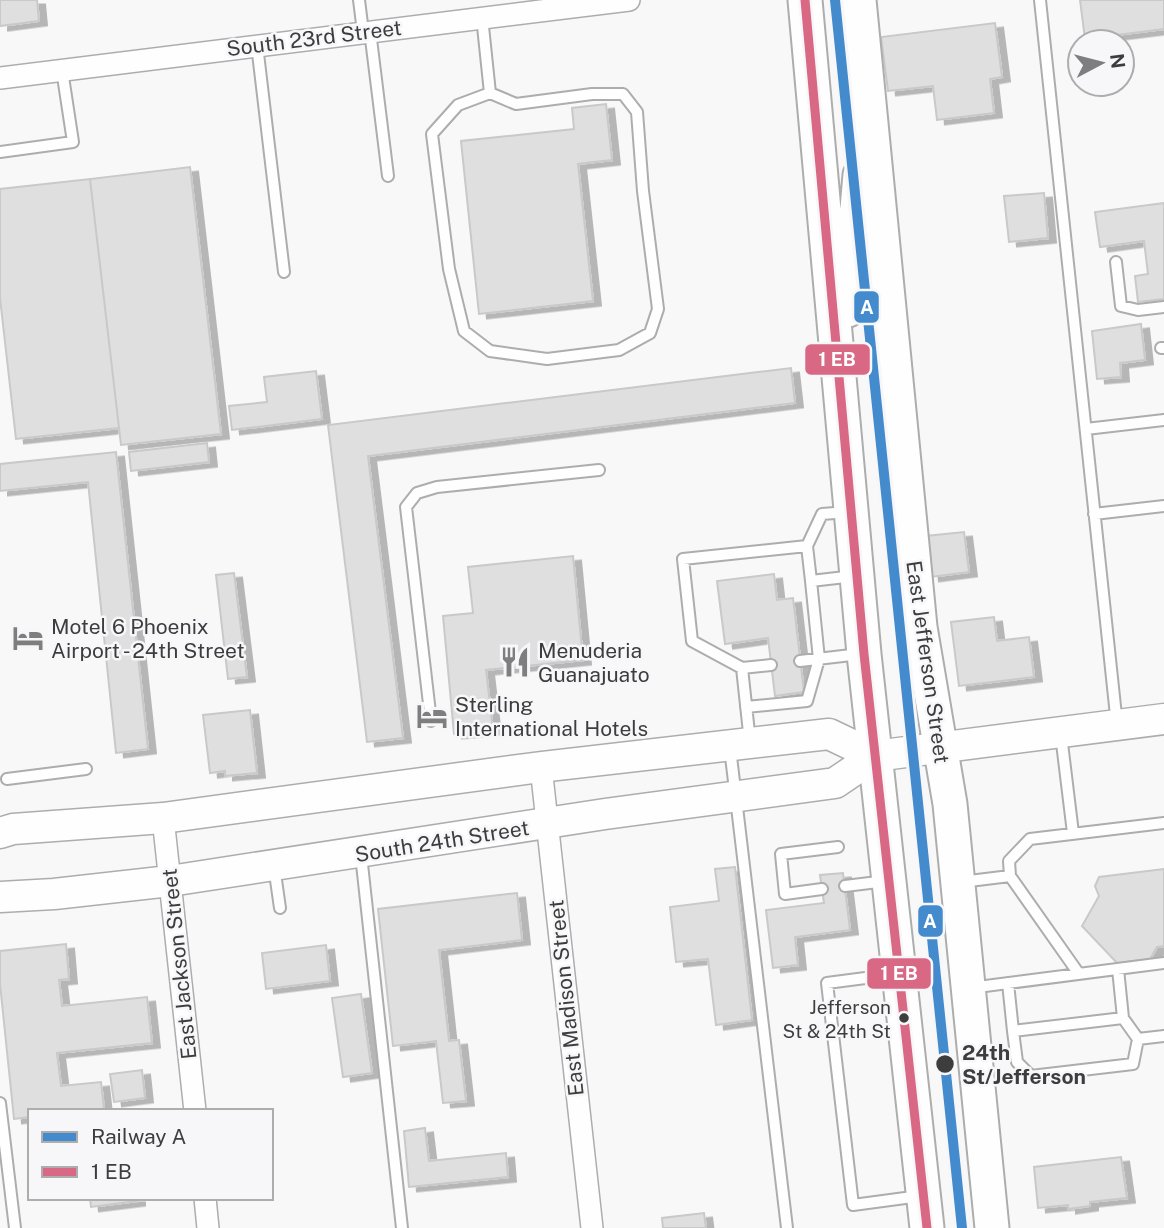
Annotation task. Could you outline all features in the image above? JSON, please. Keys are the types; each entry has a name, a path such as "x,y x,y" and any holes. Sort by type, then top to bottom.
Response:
{"main road":[{"name":"East Jefferson Street","path":"806,0 864,654 927,1228"},
{"name":"East Jefferson Street","path":"859,0 920,627 950,804 992,1228"},
{"name":"East Jefferson Street","path":"840,394 867,96"},
{"name":"South 24th Street","path":"0,897 170,881 835,783 875,756 1164,719"},
{"path":"4,830 163,818 541,767 829,734 875,756"}],"street":[{"name":"South 23rd Street","path":"0,78 629,0"},
{"name":"East Madison Street","path":"541,767 592,1228"},
{"name":"East Jackson Street","path":"163,818 195,1109"},
{"path":"205,1200 208,1228"}],"lane":[{"path":"359,0 367,31 388,176"},
{"path":"1040,0 1117,725"},
{"path":"482,17 490,93"},
{"path":"257,46 284,272"},
{"path":"0,152 73,142 62,70"},
{"path":"490,93 516,104 592,94 623,94 637,112 657,309 650,333 620,350 547,359 490,351 464,331 449,269 432,134 458,105 490,93"},
{"path":"1116,262 1121,306 1138,310 1164,307"},
{"path":"1086,429 1164,420"},
{"path":"432,721 406,507 417,493 437,487 600,470"},
{"path":"1094,514 1164,506"},
{"path":"746,707 807,701 819,659 807,546 822,514 851,511"},
{"path":"771,665 742,668 692,641 683,559 807,546"},
{"path":"811,581 857,576"},
{"path":"800,661 864,654"},
{"path":"742,668 746,707 736,797 787,1228"},
{"path":"1060,732 1073,833"},
{"path":"7,779 86,769"},
{"path":"1079,974 1010,876 1009,861 1030,839 1164,823"},
{"path":"822,889 785,894 781,853 838,846"},
{"path":"361,853 402,1228"},
{"path":"274,866 280,908"},
{"path":"957,883 1010,876"},
{"path":"845,886 889,881"},
{"path":"968,988 1164,963"},
{"path":"1008,983 1017,1062 1031,1076 1133,1064 1138,1040 1123,1018 1118,969"},
{"path":"899,973 827,983 853,1205 924,1196"},
{"path":"1013,1031 1123,1018"},
{"path":"1138,1040 1164,1036"},
{"path":"0,1103 15,1228"}],"building":[{"path":"0,0 37,0 39,21 0,26"},
{"path":"1080,0 1164,0 1164,29 1136,33 1136,28 1084,28"},
{"path":"995,23 1002,77 990,79 994,113 937,120 933,86 888,91 881,37"},
{"path":"606,104 612,160 578,164 593,301 479,314 461,141 574,129 572,108"},
{"path":"190,167 221,434 121,445 90,179"},
{"path":"90,179 119,428 16,439 0,298 0,189"},
{"path":"1044,193 1048,238 1009,242 1004,196"},
{"path":"1164,203 1164,299 1138,302 1135,276 1148,274 1144,241 1100,247 1095,212"},
{"path":"1141,324 1145,360 1120,363 1121,377 1097,379 1092,331"},
{"path":"791,368 795,403 368,456 403,738 367,742 328,425"},
{"path":"316,371 322,419 232,430 229,406 267,402 264,377"},
{"path":"207,443 209,462 131,471 129,452"},
{"path":"116,452 148,749 116,753 88,482 0,491 0,464"},
{"path":"964,532 969,572 931,577 926,536"},
{"path":"573,556 583,660 486,670 493,730 454,734 443,616 473,613 468,567"},
{"path":"234,573 247,677 228,679 216,575"},
{"path":"774,574 777,600 793,598 804,692 775,696 768,638 725,644 717,581"},
{"path":"994,617 997,641 1029,637 1034,677 959,686 951,622"},
{"path":"250,710 257,773 225,776 225,771 210,773 203,715"},
{"path":"735,867 752,1020 716,1025 708,959 676,962 670,907 719,901 715,869"},
{"path":"1164,869 1164,946 1157,947 1150,959 1117,963 1082,926 1099,896 1095,886 1099,877"},
{"path":"843,873 850,930 795,937 798,965 773,968 766,910 824,903 820,875"},
{"path":"517,893 522,940 439,950 449,1041 459,1040 466,1101 443,1103 436,1041 393,1046 378,909"},
{"path":"66,944 69,979 59,980 62,1006 147,997 152,1043 57,1053 61,1086 101,1082 104,1109 28,1109 28,1117 14,1119 0,984 0,951"},
{"path":"326,945 330,981 266,989 262,953"},
{"path":"361,994 372,1073 343,1077 332,998"},
{"path":"142,1070 145,1098 114,1102 110,1074"},
{"path":"425,1128 429,1161 506,1153 508,1177 409,1187 404,1131"},
{"path":"1121,1157 1127,1198 1090,1202 1090,1206 1068,1209 1068,1205 1038,1208 1034,1167"},
{"path":"90,1200 137,1200 137,1201 91,1207"},
{"path":"704,1213 706,1228 663,1228 662,1218"}],"rail line":[{"name":"A","path":"835,0 962,1228"}],"transit line":[{"path":"805,0 864,654 927,1228"}],"place":[{"name":"Motel 6 Phoenix Airport - 24th Street","path":"28,638"},
{"name":"Menuderia Guanajuato","path":"515,662"},
{"name":"Sterling International Hotels","path":"432,716"},
{"name":"Jefferson St & 24th St","path":"904,1018"},
{"name":"24th St/Jefferson","path":"945,1064"}]}
